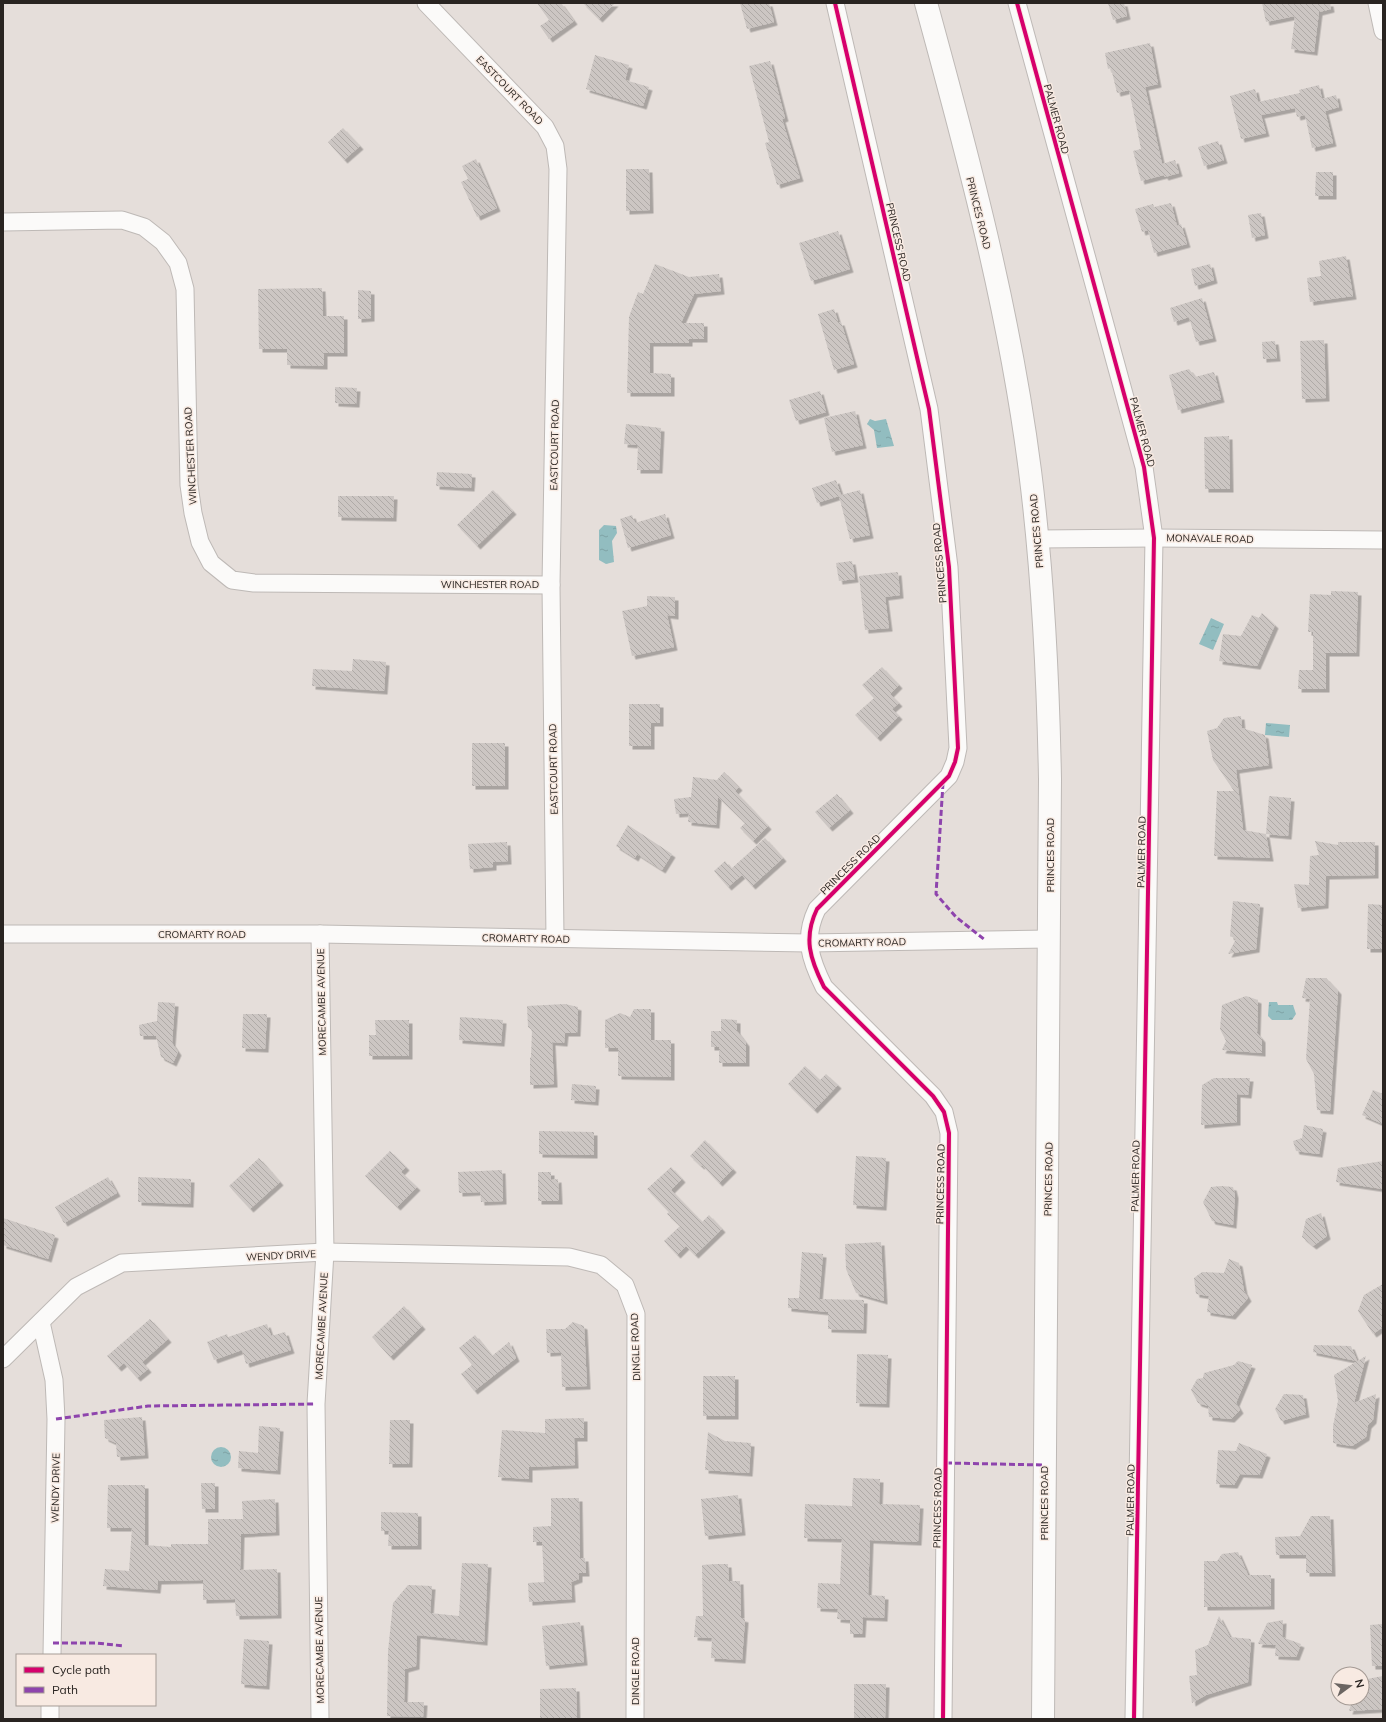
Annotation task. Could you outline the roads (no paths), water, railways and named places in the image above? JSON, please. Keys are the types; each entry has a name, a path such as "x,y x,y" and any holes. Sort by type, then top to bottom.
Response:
{"main road":[{"name":"PRINCES ROAD","path":"926,3 953,100 1001,303 1022,418 1038,539 1049,705 1050,779 1043,1719"}],"street":[{"name":"EASTCOURT ROAD","path":"426,3 545,127 555,146 558,169 551,585 555,938"},
{"name":"PRINCESS ROAD","path":"835,3 929,409 949,567 958,748 955,762 949,776 817,909 810,923 808,943 813,965 824,987 933,1096 944,1112 949,1133 943,1719"},
{"name":"PALMER ROAD","path":"1017,3 1144,467 1154,538 1134,1719"},
{"path":"1377,3 1383,31"},
{"name":"WINCHESTER ROAD","path":"3,222 122,220 144,227 163,242 178,263 185,289 189,485 193,513 200,542 211,563 232,580 254,583 551,585"},
{"name":"MONAVALE ROAD","path":"1038,539 1154,538 1383,540"},
{"name":"CROMARTY ROAD","path":"3,934 320,934 808,943 1049,939"},
{"name":"MORECAMBE AVENUE","path":"320,934 325,1252 316,1404 320,1719"},
{"name":"WENDY DRIVE","path":"3,1359 76,1288 122,1263 325,1252"},
{"name":"DINGLE ROAD","path":"325,1252 570,1258 601,1265 625,1285 636,1314 635,1719"},
{"name":"WENDY DRIVE","path":"41,1322 54,1380 56,1419 52,1654"},
{"path":"50,1706 50,1719"}],"water":[{"path":"870,419 875,421 886,419 894,446 877,448 874,430 867,424"},
{"path":"604,525 616,526 617,533 612,541 614,562 606,564 599,560 599,530"},
{"path":"1211,618 1224,624 1213,650 1199,644"},
{"path":"1266,723 1290,725 1289,737 1265,735"},
{"path":"1269,1002 1277,1002 1278,1005 1293,1005 1296,1014 1292,1020 1272,1020 1268,1016"},
{"path":"221,1447 228,1450 231,1457 228,1464 221,1467 214,1464 211,1457 214,1450"}]}
